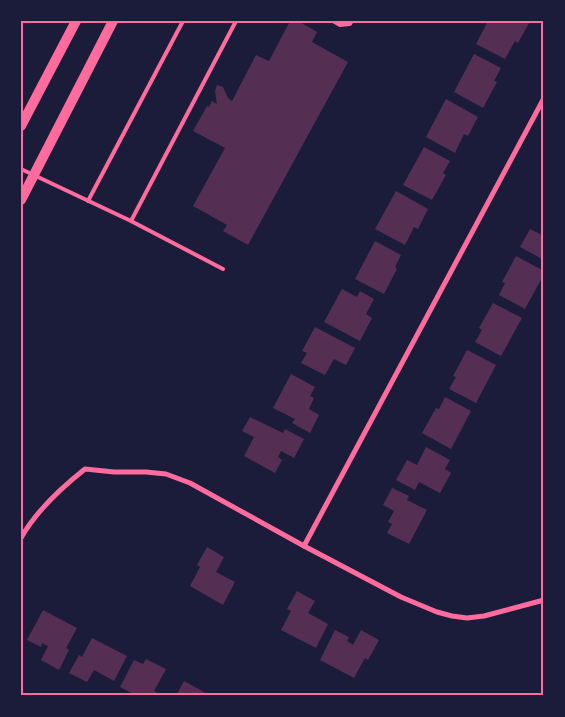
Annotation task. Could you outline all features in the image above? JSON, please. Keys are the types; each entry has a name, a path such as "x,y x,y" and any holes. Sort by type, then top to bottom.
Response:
{"main road":[{"path":"21,126 76,21"},
{"path":"21,200 113,21"}],"street":[{"path":"304,546 544,98"},
{"path":"21,538 26,529 63,486 85,469 114,472 146,472 174,477 190,483 400,597 437,612 468,618 484,616 544,600"}],"lane":[{"path":"88,201 184,21"},
{"path":"131,221 236,21"},
{"path":"333,21 340,25 350,24 352,21"},
{"path":"21,169 131,221 223,269"}],"building":[{"path":"290,21 298,21 317,32 312,42 348,62 248,245 223,231 227,225 193,206 225,148 193,131 207,106 209,107 212,101 217,104 215,91 217,85 223,87 228,98 232,101 256,55 269,61"},
{"path":"488,21 525,21 529,23 518,43 515,41 505,59 476,44"},
{"path":"474,54 501,68 494,81 497,82 483,108 454,92"},
{"path":"446,99 478,117 468,136 464,134 455,153 426,137"},
{"path":"424,147 450,161 443,173 446,175 432,200 403,185"},
{"path":"396,191 428,209 418,229 414,227 405,245 375,229"},
{"path":"530,229 544,236 544,260 520,247"},
{"path":"375,241 401,255 395,267 397,269 384,294 355,279"},
{"path":"516,256 544,271 525,309 499,295 505,283 502,282"},
{"path":"342,289 357,297 360,291 374,299 366,314 372,318 360,341 324,322"},
{"path":"493,303 522,318 501,356 475,342 482,330 479,328"},
{"path":"315,327 355,348 346,365 334,359 325,375 301,363 307,353 302,351"},
{"path":"467,350 496,365 476,403 449,389 456,377 453,376"},
{"path":"291,374 315,387 310,396 314,398 309,409 319,415 310,433 292,423 295,419 273,408"},
{"path":"445,397 471,411 451,449 422,433 436,408 439,409"},
{"path":"250,417 283,433 285,429 304,439 294,458 281,451 278,457 282,460 275,473 244,456 254,437 242,431"},
{"path":"426,447 450,460 445,469 451,473 440,493 419,482 415,490 396,480 407,460 417,465"},
{"path":"392,488 409,496 407,500 427,510 409,544 387,533 392,524 388,522 394,511 383,505"},
{"path":"207,547 224,557 216,572 235,582 223,605 190,586 200,567 197,565"},
{"path":"297,591 315,601 308,613 328,624 316,648 281,630 291,611 287,609"},
{"path":"43,610 77,628 66,648 69,650 59,670 41,660 48,646 42,643 41,647 27,640"},
{"path":"335,630 349,637 347,641 353,645 361,630 379,640 368,660 365,658 354,678 320,660"},
{"path":"92,638 127,656 114,681 94,670 87,682 69,673 79,655 82,657"},
{"path":"146,659 166,669 154,691 163,696 137,696 120,687 134,660 143,664"},
{"path":"184,681 211,696 176,696"}]}
